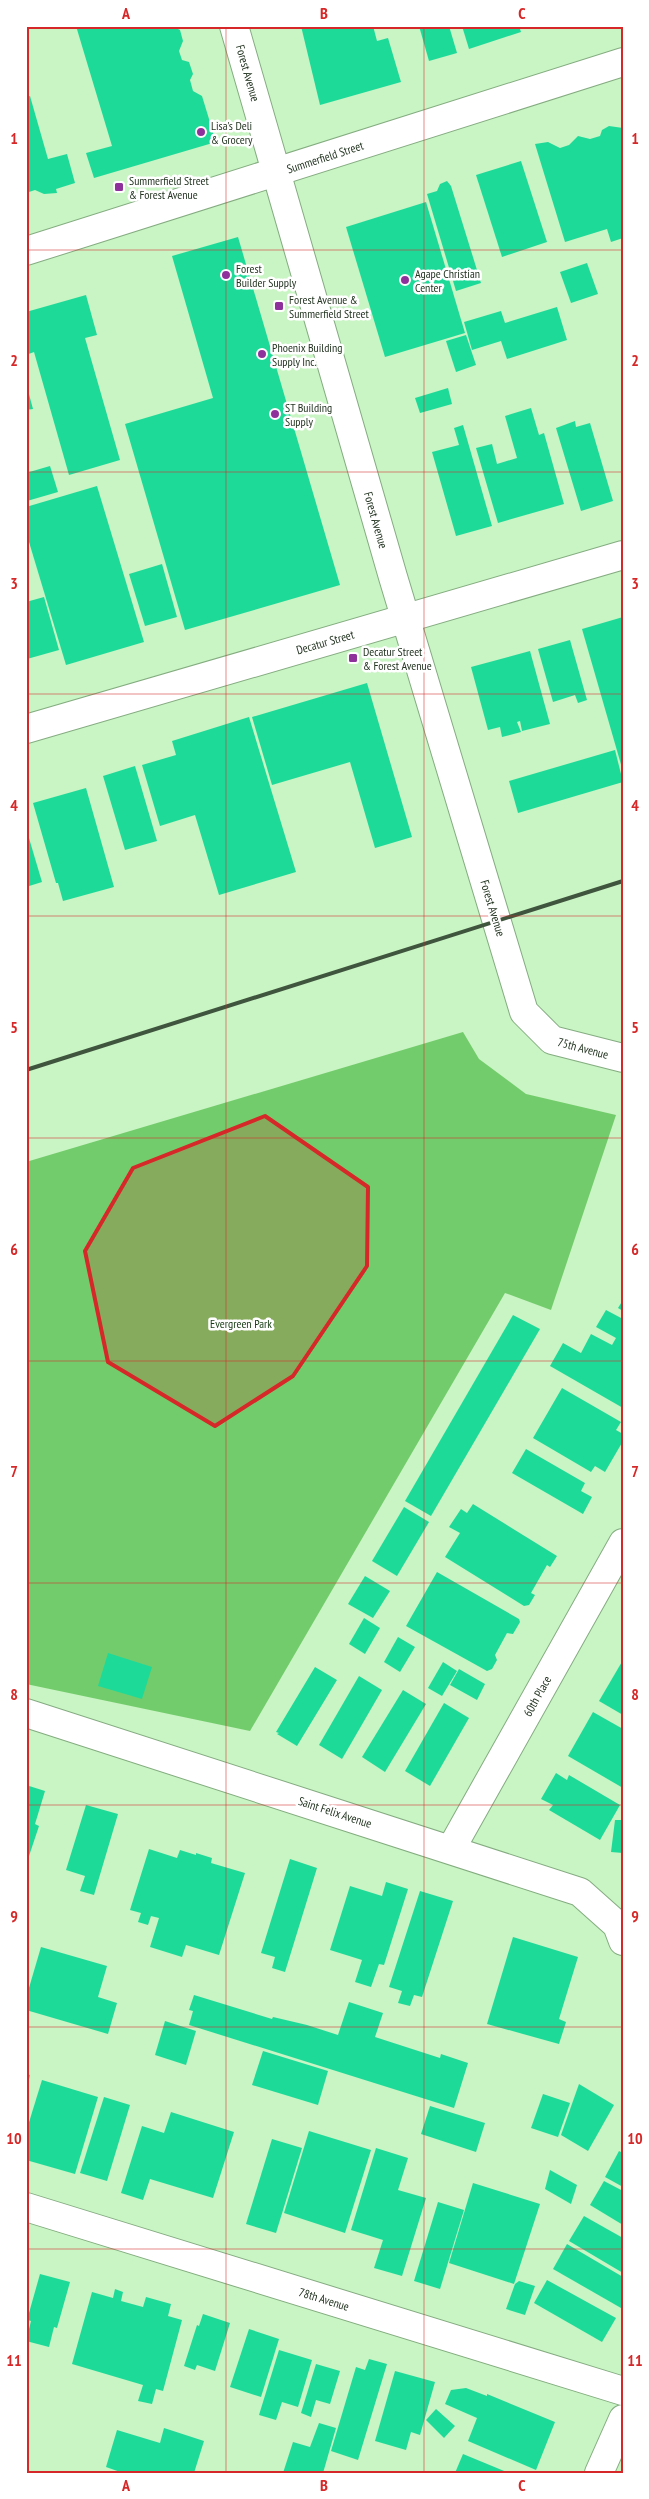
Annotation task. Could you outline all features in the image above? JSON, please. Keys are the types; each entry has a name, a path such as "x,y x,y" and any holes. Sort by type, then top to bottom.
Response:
{"street":[{"name":"Forest Avenue","path":"234,26 406,619 524,1012"},
{"name":"Summerfield Street","path":"26,251 623,62"},
{"name":"Decatur Street","path":"26,729 623,555"},
{"name":"75th Avenue","path":"524,1012 552,1040 623,1058"},
{"name":"60th Place","path":"452,1849 623,1543"},
{"name":"Saint Felix Avenue","path":"26,1713 452,1849 580,1892 617,1925 623,1941"},
{"name":"78th Avenue","path":"26,2207 623,2391"},
{"path":"599,2473 623,2419"}],"highlighted area":[{"path":"265,1116 368,1187 367,1266 293,1376 215,1426 108,1362 85,1251 133,1168"}],"green space":[{"name":"Evergreen Park","path":"463,1032 479,1059 526,1094 616,1115 551,1310 505,1293 250,1731 26,1684 26,1162"}],"building":[{"path":"76,26 172,26 180,30 183,41 179,51 182,60 189,62 193,74 190,80 193,91 202,96 216,142 94,178 86,153 112,146"},
{"path":"301,26 373,26 377,41 388,38 401,82 320,105"},
{"path":"419,26 449,26 457,53 429,61"},
{"path":"462,26 519,26 521,32 469,49"},
{"path":"30,96 48,159 67,154 75,183 56,189 57,193 44,194 35,190 26,193 26,97"},
{"path":"609,126 623,128 623,238 611,242 607,229 565,242 535,144 548,142 560,148 569,145 578,136 590,139 600,136 602,130"},
{"path":"521,161 547,242 502,257 476,175"},
{"path":"447,181 451,186 481,283 456,291 427,194 437,191 440,184"},
{"name":"Agape Christian Center","path":"426,202 465,333 385,357 346,227"},
{"path":"238,237 340,585 185,630 125,424 213,398 172,256"},
{"path":"587,263 598,294 571,303 560,272"},
{"path":"86,295 97,335 85,338 120,460 69,475 34,352 26,355 26,312"},
{"path":"557,307 567,340 507,359 501,341 472,350 464,322 501,311 505,323"},
{"path":"466,335 476,365 456,372 446,341"},
{"path":"26,388 33,409 26,410"},
{"path":"448,388 452,404 420,413 415,398"},
{"path":"531,408 539,435 544,433 564,504 498,523 476,448 492,444 497,464 517,458 505,416"},
{"path":"575,421 576,427 590,423 613,501 581,511 556,428"},
{"path":"463,425 492,526 456,536 432,452 459,445 454,428"},
{"path":"50,466 58,492 27,501 26,473"},
{"path":"97,486 144,642 66,665 26,532 26,507"},
{"path":"162,564 177,617 145,626 129,574"},
{"path":"44,597 59,650 27,659 26,602"},
{"path":"623,617 623,768 622,768 582,629"},
{"path":"570,640 587,700 578,703 575,695 553,702 538,649"},
{"path":"530,651 550,724 522,731 520,721 517,722 521,732 502,737 500,727 488,730 471,667"},
{"path":"367,683 412,837 375,848 350,762 272,785 252,717"},
{"path":"249,717 296,872 219,895 195,815 160,826 142,765 176,755 172,741"},
{"path":"615,750 623,782 518,813 509,781"},
{"path":"135,766 157,841 125,850 103,776"},
{"path":"86,788 114,887 63,901 33,803"},
{"path":"26,828 42,882 26,887"},
{"path":"623,1300 623,1311 618,1308"},
{"path":"606,1310 623,1319 623,1408 550,1366 563,1343 581,1353 591,1334 612,1345 616,1338 596,1327"},
{"path":"513,1315 540,1329 431,1516 405,1501"},
{"path":"562,1388 621,1422 616,1430 623,1434 623,1441 605,1472 595,1466 591,1472 533,1438"},
{"path":"526,1449 585,1483 581,1491 592,1497 583,1514 512,1473"},
{"path":"473,1504 557,1556 550,1567 547,1565 531,1593 535,1595 529,1605 524,1606 445,1557 460,1533 449,1527 461,1509 467,1513"},
{"path":"404,1507 429,1522 397,1576 372,1561"},
{"path":"437,1572 519,1619 520,1622 513,1634 507,1633 495,1655 497,1660 492,1669 487,1671 406,1626"},
{"path":"365,1576 390,1591 373,1618 348,1604"},
{"path":"364,1618 380,1628 365,1654 349,1644"},
{"path":"398,1637 415,1647 400,1672 384,1662"},
{"path":"108,1653 152,1667 142,1699 98,1686"},
{"path":"623,1660 623,1715 599,1701"},
{"path":"443,1662 457,1671 442,1696 428,1688"},
{"path":"315,1667 337,1680 297,1746 276,1732"},
{"path":"459,1669 485,1684 477,1700 450,1685"},
{"path":"359,1676 382,1690 342,1759 319,1745"},
{"path":"403,1690 426,1704 385,1772 362,1757"},
{"path":"444,1703 469,1718 430,1786 405,1771"},
{"path":"593,1712 623,1729 623,1788 568,1756"},
{"path":"556,1773 567,1780 569,1775 620,1805 600,1840 549,1810 553,1805 541,1799"},
{"path":"26,1785 45,1791 35,1824 39,1826 27,1862"},
{"path":"86,1805 118,1814 94,1895 80,1891 85,1876 66,1870"},
{"path":"622,1813 623,1853 611,1852 615,1820 621,1820"},
{"path":"149,1849 177,1858 180,1850 196,1855 196,1853 212,1858 211,1863 245,1873 219,1955 186,1945 182,1957 150,1947 159,1918 151,1916 148,1925 138,1922 141,1913 130,1910"},
{"path":"290,1859 317,1868 285,1972 272,1968 275,1957 261,1953"},
{"path":"386,1882 408,1889 384,1965 379,1964 371,1987 355,1982 362,1960 330,1950 350,1886 382,1896"},
{"path":"420,1891 453,1901 422,1997 414,1995 410,2006 398,2003 402,1991 389,1987"},
{"path":"513,1937 578,1957 559,2019 566,2022 559,2044 487,2024"},
{"path":"41,1947 107,1966 98,1997 117,2003 108,2034 26,2010 26,1998"},
{"path":"194,1995 272,2019 273,2017 307,2025 338,2035 349,2002 383,2013 375,2037 440,2058 441,2054 468,2063 454,2108 189,2025 193,2011 189,2010"},
{"path":"165,2021 196,2031 186,2065 155,2055"},
{"path":"263,2051 328,2071 318,2105 252,2085"},
{"path":"26,2074 30,2075 27,2087 26,2087"},
{"path":"42,2080 98,2097 75,2174 26,2160 26,2132"},
{"path":"579,2084 614,2105 588,2151 561,2135"},
{"path":"543,2094 570,2103 558,2137 531,2128"},
{"path":"104,2097 130,2105 107,2181 80,2173"},
{"path":"430,2106 485,2123 476,2152 421,2134"},
{"path":"171,2112 234,2132 213,2198 150,2179 143,2200 121,2193 142,2126 164,2133"},
{"path":"309,2131 371,2150 345,2233 284,2213"},
{"path":"272,2139 302,2148 276,2233 246,2224"},
{"path":"376,2148 408,2158 398,2190 426,2198 402,2276 374,2268 383,2240 351,2230"},
{"path":"619,2151 623,2153 623,2187 605,2177"},
{"path":"550,2170 577,2185 571,2204 545,2189"},
{"path":"604,2181 623,2191 623,2225 590,2205"},
{"path":"473,2183 540,2204 514,2284 449,2263"},
{"path":"438,2202 464,2210 440,2289 414,2281"},
{"path":"584,2216 623,2238 623,2273 569,2241"},
{"path":"567,2244 623,2277 621,2308 553,2269"},
{"path":"40,2274 70,2282 57,2328 54,2327 49,2347 26,2341 31,2321 27,2320"},
{"path":"547,2280 616,2318 602,2342 534,2303"},
{"path":"519,2281 535,2286 525,2315 506,2309 515,2284"},
{"path":"115,2289 123,2292 121,2301 143,2307 146,2297 171,2304 168,2316 182,2320 163,2391 156,2389 152,2404 138,2401 143,2385 72,2364 92,2292 113,2298"},
{"path":"203,2314 230,2323 215,2371 197,2365 195,2370 184,2366 197,2325 199,2326"},
{"path":"249,2329 279,2339 261,2397 230,2387"},
{"path":"279,2350 312,2360 298,2407 282,2402 276,2420 259,2415"},
{"path":"369,2359 387,2364 358,2460 331,2451 356,2367 365,2370"},
{"path":"316,2364 340,2371 330,2404 316,2400 311,2417 301,2413"},
{"path":"395,2371 435,2382 420,2435 411,2432 406,2450 375,2441"},
{"path":"466,2388 487,2396 487,2394 555,2422 536,2470 468,2441 477,2418 445,2404 451,2390"},
{"path":"436,2409 455,2426 444,2438 426,2420"},
{"path":"319,2423 336,2428 323,2473 283,2473 293,2442 310,2447"},
{"path":"164,2428 204,2441 194,2473 123,2473 106,2467 117,2430 160,2443"},
{"path":"463,2454 509,2473 455,2473"}],"railway":[{"path":"26,1070 623,881"}],"place":[{"name":"Lisa's Deli & Grocery","path":"201,132"},
{"name":"Summerfield Street & Forest Avenue","path":"119,187"},
{"name":"Forest Builder Supply","path":"226,275"},
{"name":"Agape Christian Center","path":"405,280"},
{"name":"Forest Avenue & Summerfield Street","path":"279,306"},
{"name":"Phoenix Building Supply Inc.","path":"262,354"},
{"name":"ST Building Supply","path":"275,414"},
{"name":"Decatur Street & Forest Avenue","path":"353,658"}]}
